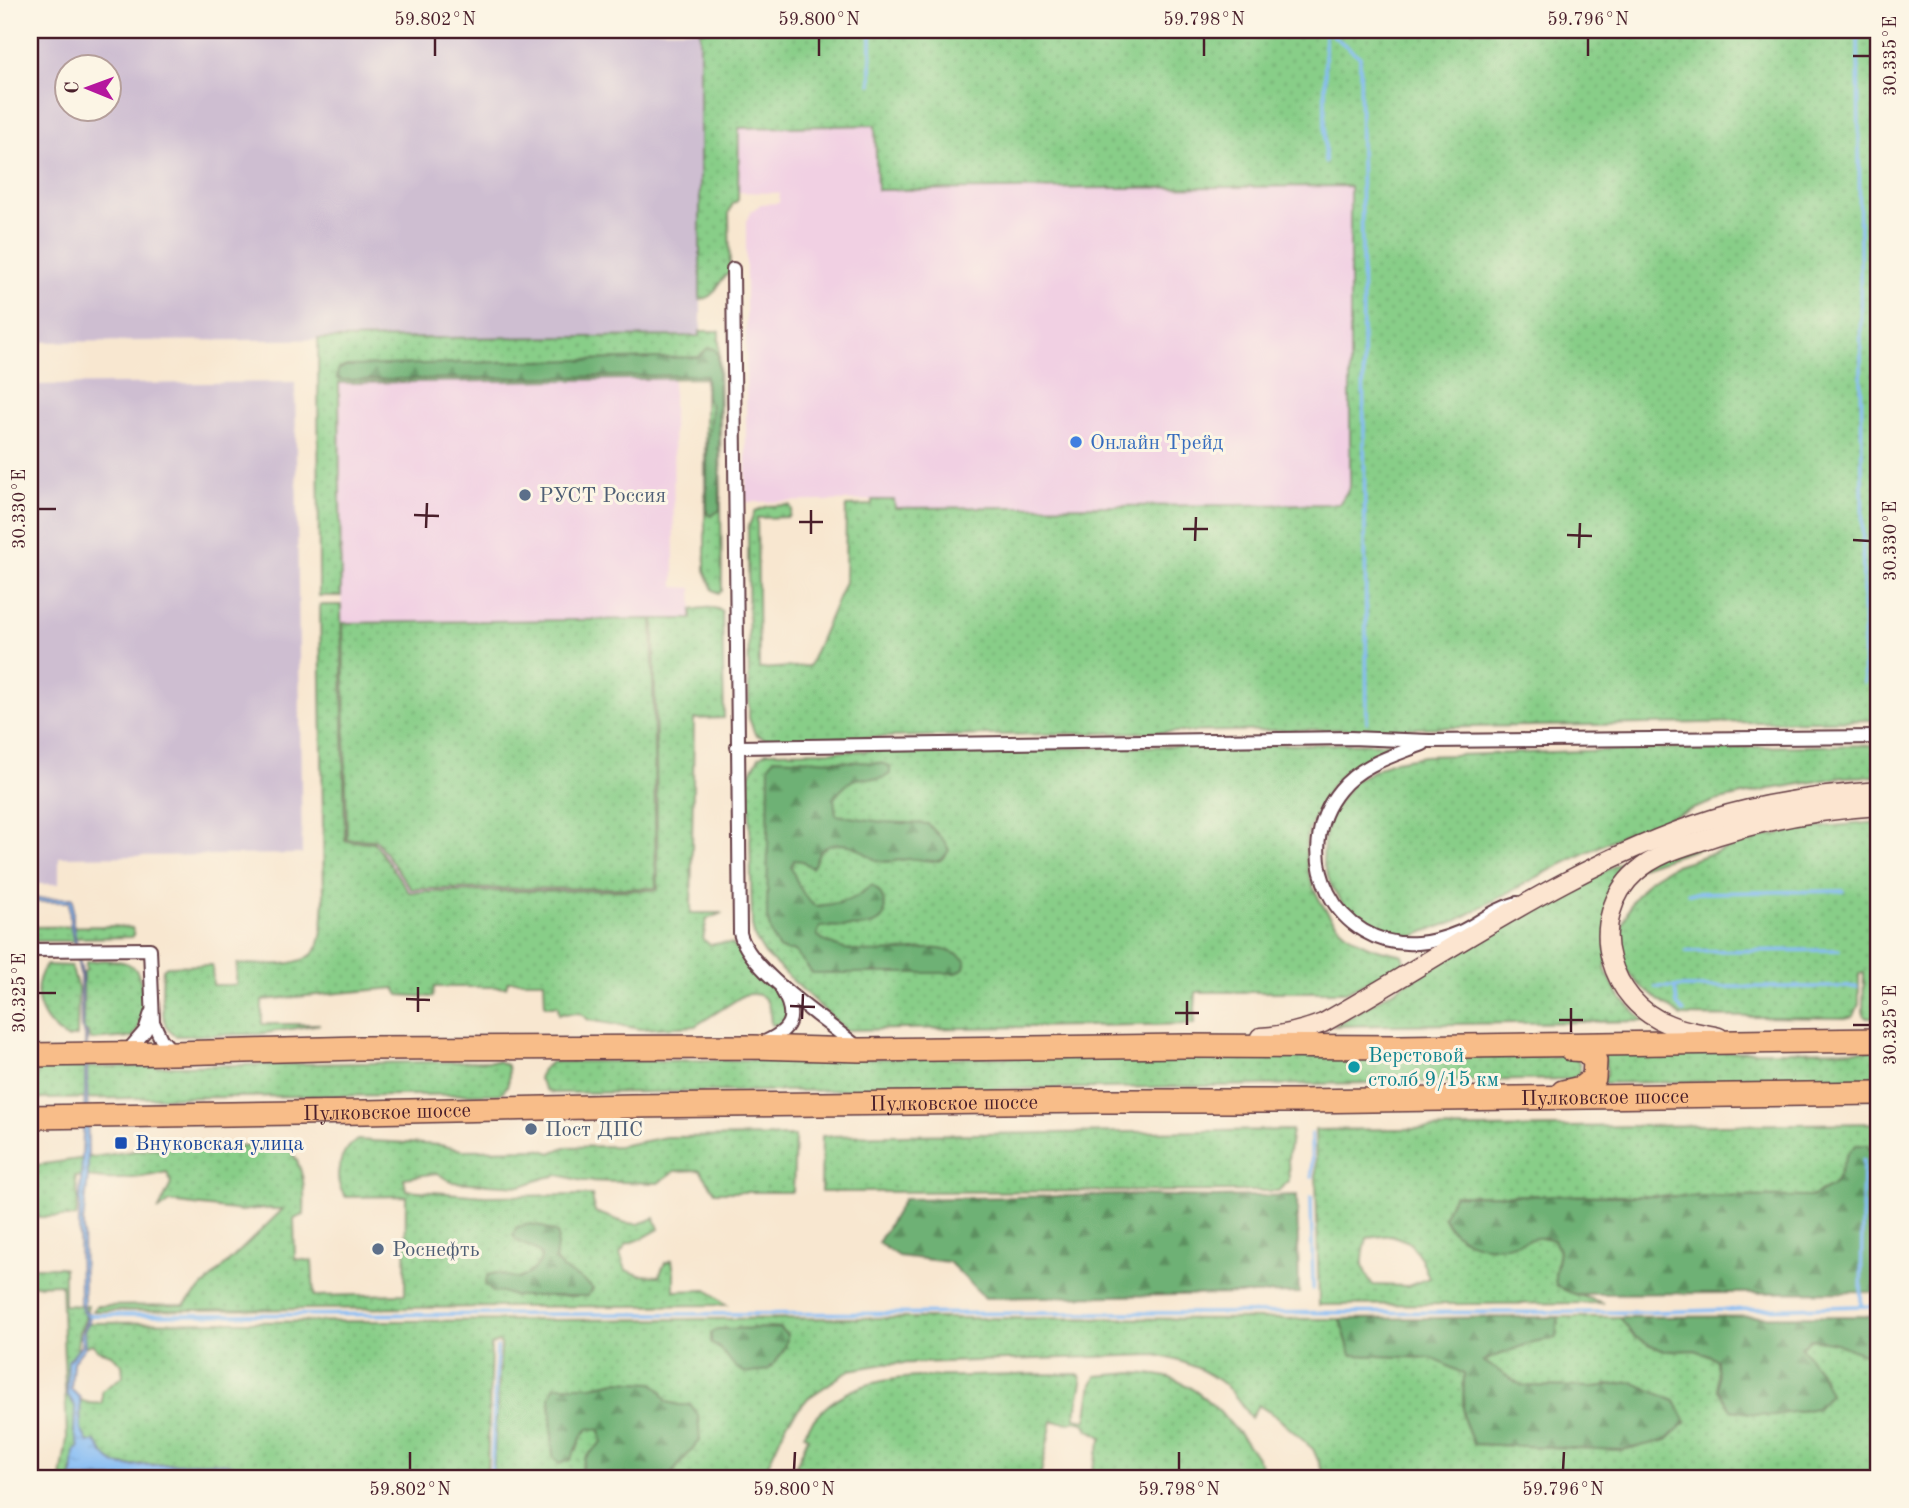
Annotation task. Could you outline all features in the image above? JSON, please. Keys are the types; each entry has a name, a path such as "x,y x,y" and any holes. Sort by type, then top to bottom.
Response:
{"highway":[{"path":"30,1055 360,1048 753,1047 860,1050 1547,1046 1879,1040"},
{"path":"1539,1098 1581,1088 1594,1078 1595,1061 1585,1050 1547,1046"},
{"name":"Пулковское шоссе","path":"30,1117 632,1106 1879,1093"}],"main road":[{"path":"1221,1046 1252,1037 1280,1036 1323,1023 1536,898 1669,834 1765,805 1879,791"},
{"path":"1739,1042 1669,1025 1640,1008 1623,988 1613,968 1608,939 1613,906 1622,888 1636,872 1657,857 1721,833 1783,818 1879,806"}],"street":[{"path":"733,269 740,933 742,942 753,959 811,1013 860,1050"},
{"path":"737,747 1324,739 1430,741 1879,737"},
{"path":"1430,741 1362,769 1333,799 1320,828 1317,844 1321,877 1327,893 1345,916 1364,931 1396,942 1417,943 1459,932 1501,907 1536,898"},
{"path":"30,950 150,949 151,1013 156,1030 174,1053"},
{"path":"753,1047 782,1032 790,1020 789,1003 779,984"},
{"path":"125,1054 145,1031 151,1013"}],"shaded area":[{"path":"46,30 700,30 701,336 30,342 30,38"},
{"path":"875,125 877,190 1350,185 1350,487 1339,504 895,508 894,500 746,502 746,221 752,211 761,204 779,203 780,193 737,192 738,128"},
{"path":"673,378 674,587 692,588 693,619 654,619 658,890 409,892 374,843 345,841 338,383"},
{"path":"295,382 302,854 59,857 59,884 30,884 30,385"}],"green space":[{"path":"700,30 1879,30 1879,720 765,739 755,734 749,718 748,528 755,511 768,506 790,505 792,510 789,517 757,518 759,669 809,666 845,582 846,506 872,505 872,500 894,500 895,508 1339,504 1350,487 1350,186 877,190 875,125 739,128 738,200 729,213 730,272 714,292 700,300"},
{"path":"700,331 719,331 722,591 719,593 713,590 705,570 705,378 339,383 341,596 319,596 318,339 700,336"},
{"path":"708,348 715,349 718,355 720,510 711,516 707,514 707,444 711,409 707,400 706,375 337,378 338,370 346,366 698,357"},
{"path":"320,605 341,605 345,841 374,842 409,892 658,890 654,619 692,619 692,610 704,608 722,611 724,718 694,719 691,913 723,913 707,919 703,939 710,945 732,944 786,1004 788,1013 782,1024 771,1025 766,1001 759,995 752,994 744,995 695,1026 641,1029 589,1020 580,1013 559,1014 558,1006 545,1006 544,981 508,981 506,987 434,987 433,997 399,995 395,988 262,1000 262,1024 320,1024 260,1034 176,1036 170,1031 162,1008 163,969 167,966 212,965 213,985 236,985 237,964 291,963 310,956 319,945 324,901"},
{"path":"652,619 656,888 411,889 376,840 347,839 343,623"},
{"path":"1398,743 1398,747 1363,760 1340,776 1322,802 1308,834 1308,869 1320,900 1329,914 1352,937 1370,947 1403,955 1405,962 1346,992 1196,992 1194,1024 845,1030 765,954 755,938 752,926 749,776 759,757 766,752"},
{"path":"1879,745 1879,776 1843,777 1715,801 1627,833 1554,868 1454,922 1410,938 1365,926 1346,908 1332,888 1323,863 1329,817 1354,781 1390,762 1424,756"},
{"path":"774,758 880,763 890,766 890,774 886,777 856,779 847,784 834,798 836,815 882,822 928,824 949,850 937,861 912,859 884,862 853,846 836,844 820,851 812,868 802,861 794,860 791,867 798,883 815,906 853,898 872,885 879,891 884,904 884,914 880,921 872,925 820,927 817,935 838,947 863,952 947,950 966,960 964,968 957,973 812,973 795,951 778,948 767,917 769,766"},
{"path":"1831,806 1625,872 1605,969 1619,996 1644,1021 1334,1026 1527,912 1645,850"},
{"path":"1879,822 1879,1017 1865,1017 1864,973 1859,974 1859,1004 1854,1016 1681,1016 1643,989 1626,970 1621,950 1621,929 1632,901 1649,880 1672,866 1767,836 1811,828"},
{"path":"30,927 132,928 134,935 77,938 72,941 30,941"},
{"path":"104,960 128,964 139,975 142,1015 132,1037 90,1040 88,1032 84,1032 83,974 86,962"},
{"path":"46,965 71,966 78,988 77,1036 67,1038 58,1031 50,1024 40,1006 38,986"},
{"path":"1879,1050 1879,1079 1602,1083 1607,1072 1603,1053"},
{"path":"1099,1056 1568,1056 1577,1059 1580,1073 1572,1079 1102,1088 552,1093 546,1090 539,1079 541,1071 551,1062"},
{"path":"498,1061 508,1066 509,1074 509,1082 500,1094 37,1099 37,1068"},
{"path":"1879,1123 1879,1162 1868,1145 1847,1154 1832,1186 1811,1197 1455,1195 1506,1246 1542,1236 1554,1240 1559,1251 1556,1286 1604,1303 1319,1305 1315,1130","holes":["1391,1235 1409,1242 1421,1258 1429,1278 1408,1286 1373,1285 1365,1273 1363,1262 1367,1238"]},
{"path":"1292,1130 1288,1158 1289,1181 1278,1191 821,1192 822,1136"},
{"path":"795,1136 793,1192 715,1192 700,1170 675,1171 658,1183 583,1181 559,1175 522,1186 451,1182 437,1173 404,1178 406,1190 485,1196 592,1195 595,1212 626,1223 638,1224 655,1218 659,1229 627,1244 620,1254 626,1270 639,1275 659,1276 665,1263 672,1260 674,1291 707,1290 727,1305 93,1311 96,1306 184,1305 283,1209 241,1211 170,1202 158,1211 171,1184 167,1172 120,1179 75,1176 78,1198 76,1217 30,1217 30,1166 162,1147 286,1145 297,1161 304,1187 304,1215 294,1219 295,1259 312,1261 314,1296 405,1294 406,1196 346,1197 341,1190 339,1167 346,1152 357,1140 440,1145 462,1150 539,1149 551,1153 565,1147 619,1146 666,1137"},
{"path":"1856,1145 1867,1145 1879,1162 1879,1292 1574,1294 1556,1286 1559,1251 1554,1240 1534,1238 1512,1245 1486,1246 1461,1238 1443,1217 1455,1195 1811,1197 1832,1186 1847,1154"},
{"path":"1297,1195 1299,1293 985,1298 949,1262 898,1256 878,1243 904,1199"},
{"path":"529,1224 557,1233 555,1260 593,1289 587,1296 514,1296 502,1292 494,1293 485,1285 488,1275 496,1273 518,1279 539,1263 541,1259 537,1251 513,1236 517,1227"},
{"path":"30,1267 64,1269 64,1305 88,1306 79,1331 79,1351 70,1361 69,1390 88,1403 102,1403 102,1391 123,1376 122,1365 111,1354 98,1350 92,1344 83,1347 83,1331 88,1323 870,1318 1340,1319 1351,1355 1433,1358 1464,1374 1463,1417 1473,1444 1623,1450 1632,1382 1594,1387 1523,1386 1483,1361 1533,1342 1556,1338 1558,1317 1620,1317 1634,1337 1664,1351 1696,1350 1717,1360 1718,1390 1731,1409 1768,1416 1817,1408 1820,1372 1800,1347 1811,1339 1837,1343 1864,1353 1879,1351 1879,1478 1326,1478 1313,1449 1277,1417 1258,1405 1251,1418 1230,1390 1211,1375 1184,1363 1155,1355 885,1364 850,1370 808,1398 787,1423 762,1478 668,1478 700,1440 691,1405 667,1402 661,1391 617,1381 592,1386 555,1386 550,1397 553,1456 577,1450 581,1438 589,1428 601,1430 602,1442 585,1458 578,1478 493,1478 501,1344 498,1342 491,1345 487,1478 331,1478 273,1469 143,1464 126,1466 109,1459 95,1441 71,1471 72,1478 61,1478 67,1439 61,1284 30,1285"},
{"path":"1879,1316 1879,1351 1867,1354 1835,1343 1811,1339 1801,1347 1820,1372 1830,1394 1817,1408 1768,1416 1731,1410 1718,1390 1717,1360 1696,1350 1664,1351 1634,1337 1620,1317"},
{"path":"1558,1317 1556,1338 1533,1342 1483,1361 1523,1386 1594,1387 1632,1382 1675,1401 1686,1422 1667,1440 1623,1450 1473,1444 1463,1417 1464,1374 1432,1358 1351,1355 1340,1319"},
{"path":"780,1328 787,1335 786,1345 768,1370 750,1373 739,1370 711,1341 711,1333 717,1329"},
{"path":"1132,1373 1170,1378 1199,1394 1240,1435 1269,1478 1082,1478 1090,1476 1102,1437 1088,1429 1084,1423 1052,1421 1040,1478 814,1478 816,1471 812,1470 809,1478 791,1478 808,1437 804,1434 815,1418 832,1402 869,1384 910,1377 1074,1374 1080,1376 1082,1382 1075,1418 1086,1420 1092,1384 1096,1376"},
{"path":"617,1381 653,1383 667,1402 691,1405 698,1415 700,1440 668,1478 578,1478 585,1458 602,1442 600,1430 588,1428 570,1460 559,1464 553,1456 550,1396 555,1386 592,1386"}],"water":[{"path":"73,898 73,924 82,974 83,1027 87,1035 88,1176 83,1223 84,1310 90,1314 84,1331 85,1347 73,1362 71,1389 80,1398 81,1429 88,1443 95,1441 109,1459 123,1466 211,1462 331,1478 72,1478 74,1451 79,1447 74,1432 75,1406 67,1394 68,1361 81,1346 81,1333 87,1316 80,1303 79,1223 85,1035 81,1027 80,974 70,924 69,902 30,902 30,899"}],"waterway":[{"path":"871,30 871,84"},
{"path":"1325,30 1325,162"},
{"path":"1326,30 1360,57 1367,722"},
{"path":"1858,30 1864,683"},
{"path":"1688,893 1843,891"},
{"path":"1686,951 1839,950"},
{"path":"1655,987 1857,987"},
{"path":"1675,987 1677,1005 1684,1012"},
{"path":"1311,1134 1312,1177"},
{"path":"1863,1160 1861,1306 1879,1307"},
{"path":"1311,1197 1313,1289"},
{"path":"89,1315 1653,1312 1861,1306"},
{"path":"491,1478 497,1347"},
{"path":"811,1478 813,1473"}],"place":[{"name":"Онлайн Трейд","path":"1076,442"},
{"name":"РУСТ Россия","path":"525,495"},
{"name":"Верстовой столб 9/15 км","path":"1354,1067"},
{"name":"Пост ДПС","path":"531,1129"},
{"name":"Внуковская улица","path":"121,1143"},
{"name":"Роснефть","path":"378,1249"}]}
